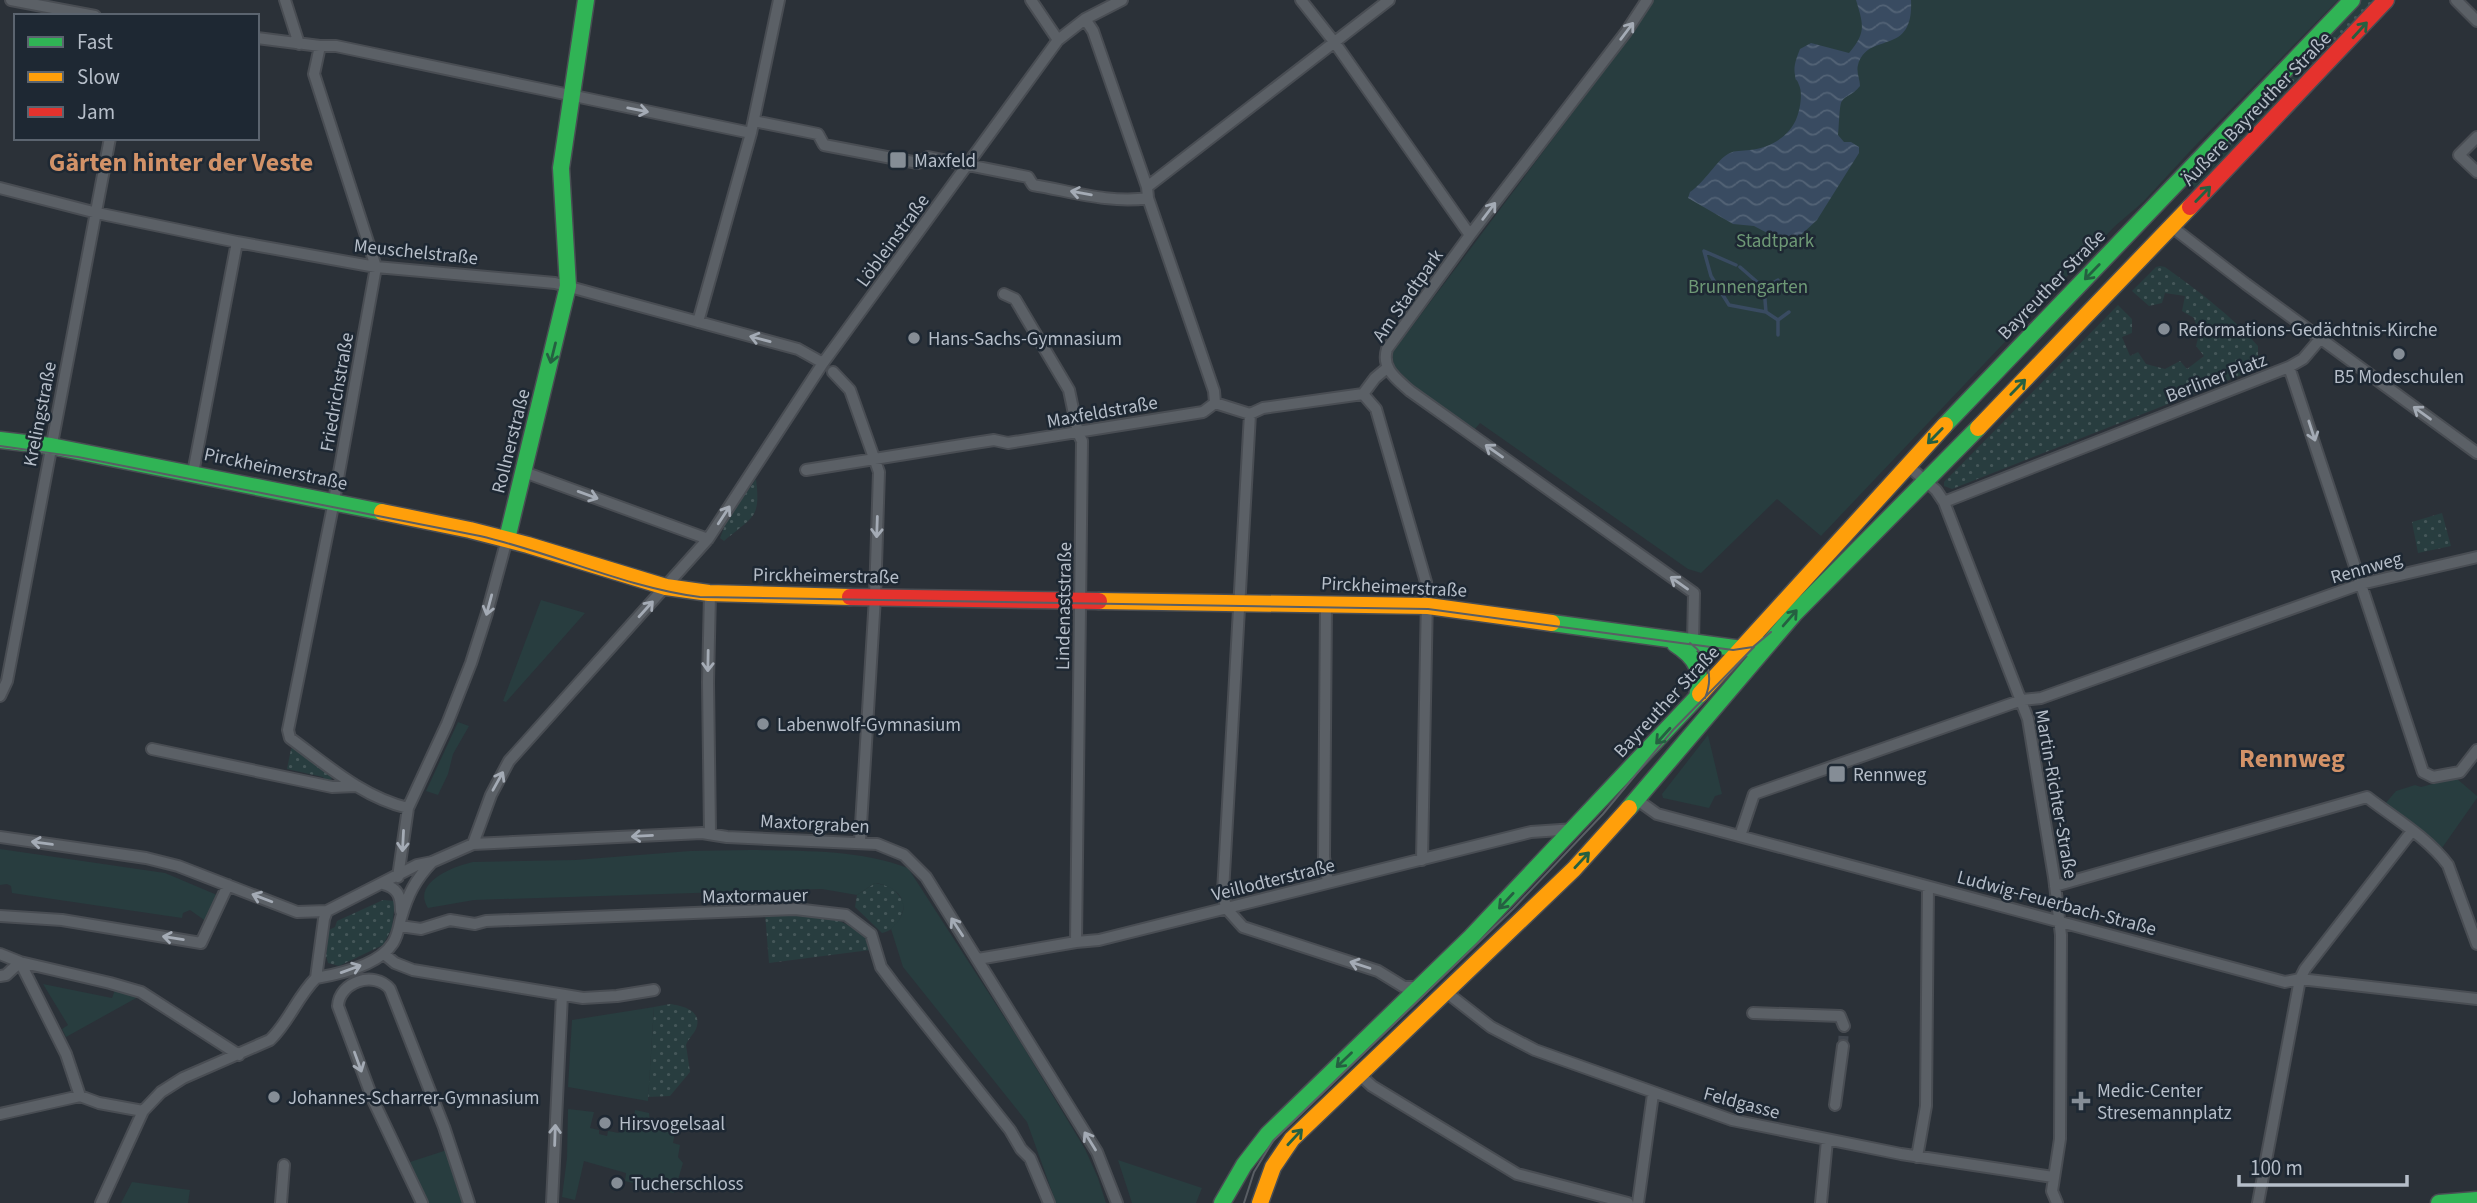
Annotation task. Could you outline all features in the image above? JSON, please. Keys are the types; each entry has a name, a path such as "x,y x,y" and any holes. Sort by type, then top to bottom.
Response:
{"main road":[{"name":"Rollnerstraße","path":"507,539 568,286 561,168 586,0"},
{"name":"Äußere Bayreuther Straße","path":"2145,217 2352,0"},
{"name":"Äußere Bayreuther Straße","path":"2155,243 2386,0"},
{"path":"2145,217 2172,227"},
{"name":"Bayreuther Straße","path":"1223,1203 1244,1164 1276,1126 1422,986 1575,829 1907,465 2145,217"},
{"name":"Bayreuther Straße","path":"1261,1199 1273,1167 1292,1139 1574,869 1768,644 1845,560 1927,482 2155,243"},
{"name":"Pirckheimerstraße","path":"0,440 51,446 334,501 507,539 666,587 710,593 1428,606 1742,649 1768,644"},
{"name":"Pirckheimerstraße","path":"1667,640 1691,654 1698,662 1701,677 1696,699"},
{"path":"1742,649 1747,658 1746,670"},
{"path":"1232,1203 1244,1164"},
{"path":"2439,1203 2477,1200"}],"street":[{"path":"12,0 85,14"},
{"path":"285,0 299,44"},
{"path":"698,322 752,127 779,0"},
{"path":"1031,0 1058,40"},
{"name":"Löbleinstraße","path":"708,539 823,363 1058,40 1085,19 1122,0"},
{"path":"1301,0 1335,43 1470,235"},
{"path":"259,38 336,46 459,73 549,89 571,96 752,127 818,134 824,145 918,163 928,157 1028,177 1033,185 1130,201 1148,193 1389,0"},
{"name":"Am Stadtpark","path":"1647,0 1626,32 1470,235 1387,349 1385,356 1387,368 1410,391 1694,593 1693,643"},
{"path":"2456,0 2477,21"},
{"path":"1085,19 1093,32 1148,193 1212,384 1215,403 1250,414 1263,408 1363,394 1387,368"},
{"name":"Friedrichstraße","path":"320,46 314,74 376,267 334,501 288,730 290,738 356,786 387,802 408,808"},
{"path":"2477,137 2459,155 2477,172"},
{"name":"Krelingstraße","path":"0,696 7,681 110,140"},
{"name":"Meuschelstraße","path":"0,188 97,213 376,267 568,286 798,349 823,363"},
{"path":"2172,227 2477,453"},
{"path":"193,473 237,242"},
{"name":"Lindenaststraße","path":"1004,294 1015,299 1069,390 1082,441 1076,942"},
{"name":"Berliner Platz","path":"1944,502 2290,367 2303,359 2320,339"},
{"path":"2290,367 2423,772 2433,777 2460,772 2477,750"},
{"path":"833,372 850,390 880,472 860,841"},
{"path":"1363,394 1376,409 1426,582 1428,606 1422,860"},
{"name":"Maxfeldstraße","path":"806,470 995,440 1008,443 1078,433 1203,412 1215,403"},
{"path":"1250,414 1223,892 1226,908 1243,926 1378,971 1404,987 1422,986"},
{"name":"Martin-Richter-Straße","path":"1907,465 1927,482 1944,502 2028,719 2060,922 2060,1139 2053,1177 2054,1202"},
{"path":"472,844 491,795 516,752 708,539 524,472"},
{"name":"Rollnerstraße","path":"398,877 408,808 463,686 485,623 507,539"},
{"name":"Rennweg","path":"1740,836 1754,794 2022,700 2041,698 2361,584 2477,557"},
{"path":"710,593 710,833"},
{"path":"1326,604 1324,857 1328,882"},
{"path":"152,749 332,787 356,786"},
{"path":"2055,881 2367,797 2439,853 2448,864 2477,944"},
{"name":"Ludwig-Feuerbach-Straße","path":"1636,799 1657,814 2285,982 2300,979 2477,999"},
{"name":"Veillodterstraße","path":"978,959 1098,940 1535,831 1575,829"},
{"path":"2258,1203 2300,979 2412,831"},
{"name":"Maxtorgraben","path":"327,911 417,865 432,862 472,844 710,833 727,837 860,841 891,848 911,860 926,877 1097,1152 1117,1203"},
{"path":"0,836 146,858 178,866 297,912 327,911 316,978"},
{"path":"102,1203 143,1111 161,1092 183,1077 270,1040 279,1031 300,995 316,978 346,971 384,954 393,944 417,878 432,862"},
{"path":"383,884 398,891 401,898 401,921"},
{"path":"0,916 62,919 201,943 228,885"},
{"path":"1917,1157 1926,1105 1928,887"},
{"name":"Maxtormauer","path":"401,921 421,929 450,920 475,924 486,921 795,909 846,915 871,934 881,967 1030,1158 1049,1203"},
{"path":"0,954 20,962 141,992 239,1055"},
{"path":"384,954 395,963 413,970 562,995 603,998 654,990"},
{"path":"0,976 6,975 20,962"},
{"path":"20,962 66,1054 79,1096"},
{"path":"422,1203 373,1100 338,1006 344,989 371,978 383,981 390,989 444,1127 469,1203"},
{"name":"Feldgasse","path":"1446,992 1492,1027 1516,1041 1653,1094 1732,1120 1917,1157 2053,1177"},
{"path":"552,1203 562,995"},
{"path":"1754,1013 1840,1016 1844,1026"},
{"path":"1835,1105 1843,1046"},
{"path":"1359,1074 1372,1086 1517,1174 1628,1203"},
{"path":"1638,1203 1653,1094"},
{"path":"0,1114 79,1096 99,1103 143,1111"},
{"path":"1821,1203 1827,1140"},
{"path":"281,1203 284,1166"}],"green space":[{"name":"Stadtpark","path":"1650,0 2338,0 2143,202 2115,226 1821,536 1777,499 1701,573 1688,569 1480,423 1475,429 1418,391 1394,366 1392,353 1637,27"},
{"path":"2361,0 2378,0 2198,191 2187,180"},
{"path":"2160,266 2214,304 2258,346 2258,359 2252,371 1952,489 1944,486 1944,482 2118,305 2132,319 2132,333 2122,337 2130,356 2138,352 2146,364 2165,369 2180,361 2187,369 2204,356 2196,346 2199,334 2194,318 2182,311 2185,296 2165,293 2162,303 2149,306 2132,291"},
{"path":"756,479 757,502 753,516 724,541 720,538 727,520"},
{"path":"2442,513 2451,546 2418,553 2412,522"},
{"path":"541,600 585,613 506,702 503,701"},
{"path":"458,722 469,726 453,754 448,774 438,795 426,791"},
{"path":"1708,735 1722,794 1715,796 1709,808 1663,798 1662,794"},
{"path":"294,747 332,775 331,781 287,769 291,749"},
{"path":"2456,778 2477,798 2442,848 2385,804 2396,791"},
{"path":"0,849 165,873 217,895 207,922 190,910 183,913 182,918 12,893 11,886 0,885"},
{"path":"750,850 850,854 908,868 1021,1043 1085,1149 1106,1203 1056,1203 1027,1122 903,967 891,929 902,914 902,900 893,889 885,885 875,883 857,895 822,889 474,900 428,908 424,899 425,890 437,877 473,862 575,860 690,851"},
{"path":"875,883 892,887 904,902 899,922 882,933 855,907 857,895"},
{"path":"383,900 395,901 392,928 383,945 339,966 328,963 326,956 329,930 335,927 337,921"},
{"path":"765,913 831,916 867,936 870,950 769,963"},
{"path":"43,984 112,998 115,990 138,997 66,1037 62,1029 68,1025"},
{"path":"670,1004 691,1010 697,1018 696,1029 686,1045 690,1072 670,1096 648,1097 654,1007"},
{"path":"654,1007 648,1101 568,1087 572,1020"},
{"path":"568,1109 594,1112 590,1128 607,1136 608,1131 619,1133 621,1118 633,1121 635,1110 649,1113 651,1129 675,1133 673,1143 680,1145 678,1157 683,1163 674,1193 625,1181 626,1173 584,1161 575,1200 562,1197 567,1158"},
{"path":"447,1150 464,1203 427,1203 410,1162"},
{"path":"1118,1160 1202,1188 1196,1203 1132,1203"},
{"path":"132,1182 190,1190 188,1203 121,1203"}],"water":[{"path":"1856,0 1911,0 1910,18 1905,30 1898,37 1871,48 1863,55 1858,65 1860,86 1841,103 1838,135 1844,142 1851,142 1859,147 1859,153 1817,220 1790,245 1754,226 1733,224 1688,198 1690,192 1728,154 1764,147 1784,136 1794,124 1801,101 1795,72 1800,49 1811,43 1849,53 1859,39 1862,28"}],"waterway":[{"path":"1736,265 1704,251 1711,276 1729,305 1766,312 1778,320"},
{"path":"1740,267 1764,288 1766,312"},
{"path":"1764,288 1778,280"},
{"path":"1778,320 1789,312"},
{"path":"1778,320 1778,335"}],"tunnel":[{"path":"1843,1046 1844,1026"}],"tram line":[{"path":"0,446 78,457 480,536 644,586 700,597 1428,609 1733,650 1753,647 1771,632"},
{"path":"1690,643 1701,654 1708,667 1709,682 1705,698"},
{"path":"1244,1203 1254,1172 1273,1141 1513,909 1603,814 1673,730 1754,647"}],"traffic: fast":[{"path":"507,539 568,286 561,168 586,0"},
{"path":"1945,425 2352,0"},
{"path":"1629,808 1795,613 1978,428"},
{"path":"0,440 51,446 382,512"},
{"path":"1552,623 1742,649 1768,644"},
{"path":"1675,644 1689,655 1696,666 1699,680 1697,697"},
{"path":"1222,1203 1244,1165 1268,1134 1471,937 1700,694"},
{"path":"2439,1203 2477,1200"}],"traffic: slow":[{"path":"1978,428 2190,207"},
{"path":"1700,694 1945,425"},
{"path":"382,512 528,545 666,587 709,593 850,597"},
{"path":"1099,601 1428,606 1552,623"},
{"path":"1260,1203 1273,1167 1292,1139 1574,869 1629,808"}],"traffic: jam":[{"path":"2190,207 2386,0"},
{"path":"850,597 1099,601"}],"place":[{"name":"Maxfeld","path":"898,160"},
{"name":"Reformations-Gedächtnis-Kirche","path":"2164,329"},
{"name":"Hans-Sachs-Gymnasium","path":"914,338"},
{"name":"B5 Modeschulen","path":"2399,354"},
{"name":"Labenwolf-Gymnasium","path":"763,724"},
{"name":"Rennweg","path":"1837,774"},
{"name":"Johannes-Scharrer-Gymnasium","path":"274,1097"},
{"name":"Medic-Center Stresemannplatz","path":"2081,1101"},
{"name":"Hirsvogelsaal","path":"605,1123"},
{"name":"Tucherschloss","path":"617,1183"}],"district":[{"name":"Gärten hinter der Veste","path":"181,162"},
{"name":"Rennweg","path":"2292,758"}],"park label":[{"name":"Brunnengarten","path":"1748,286"}]}
